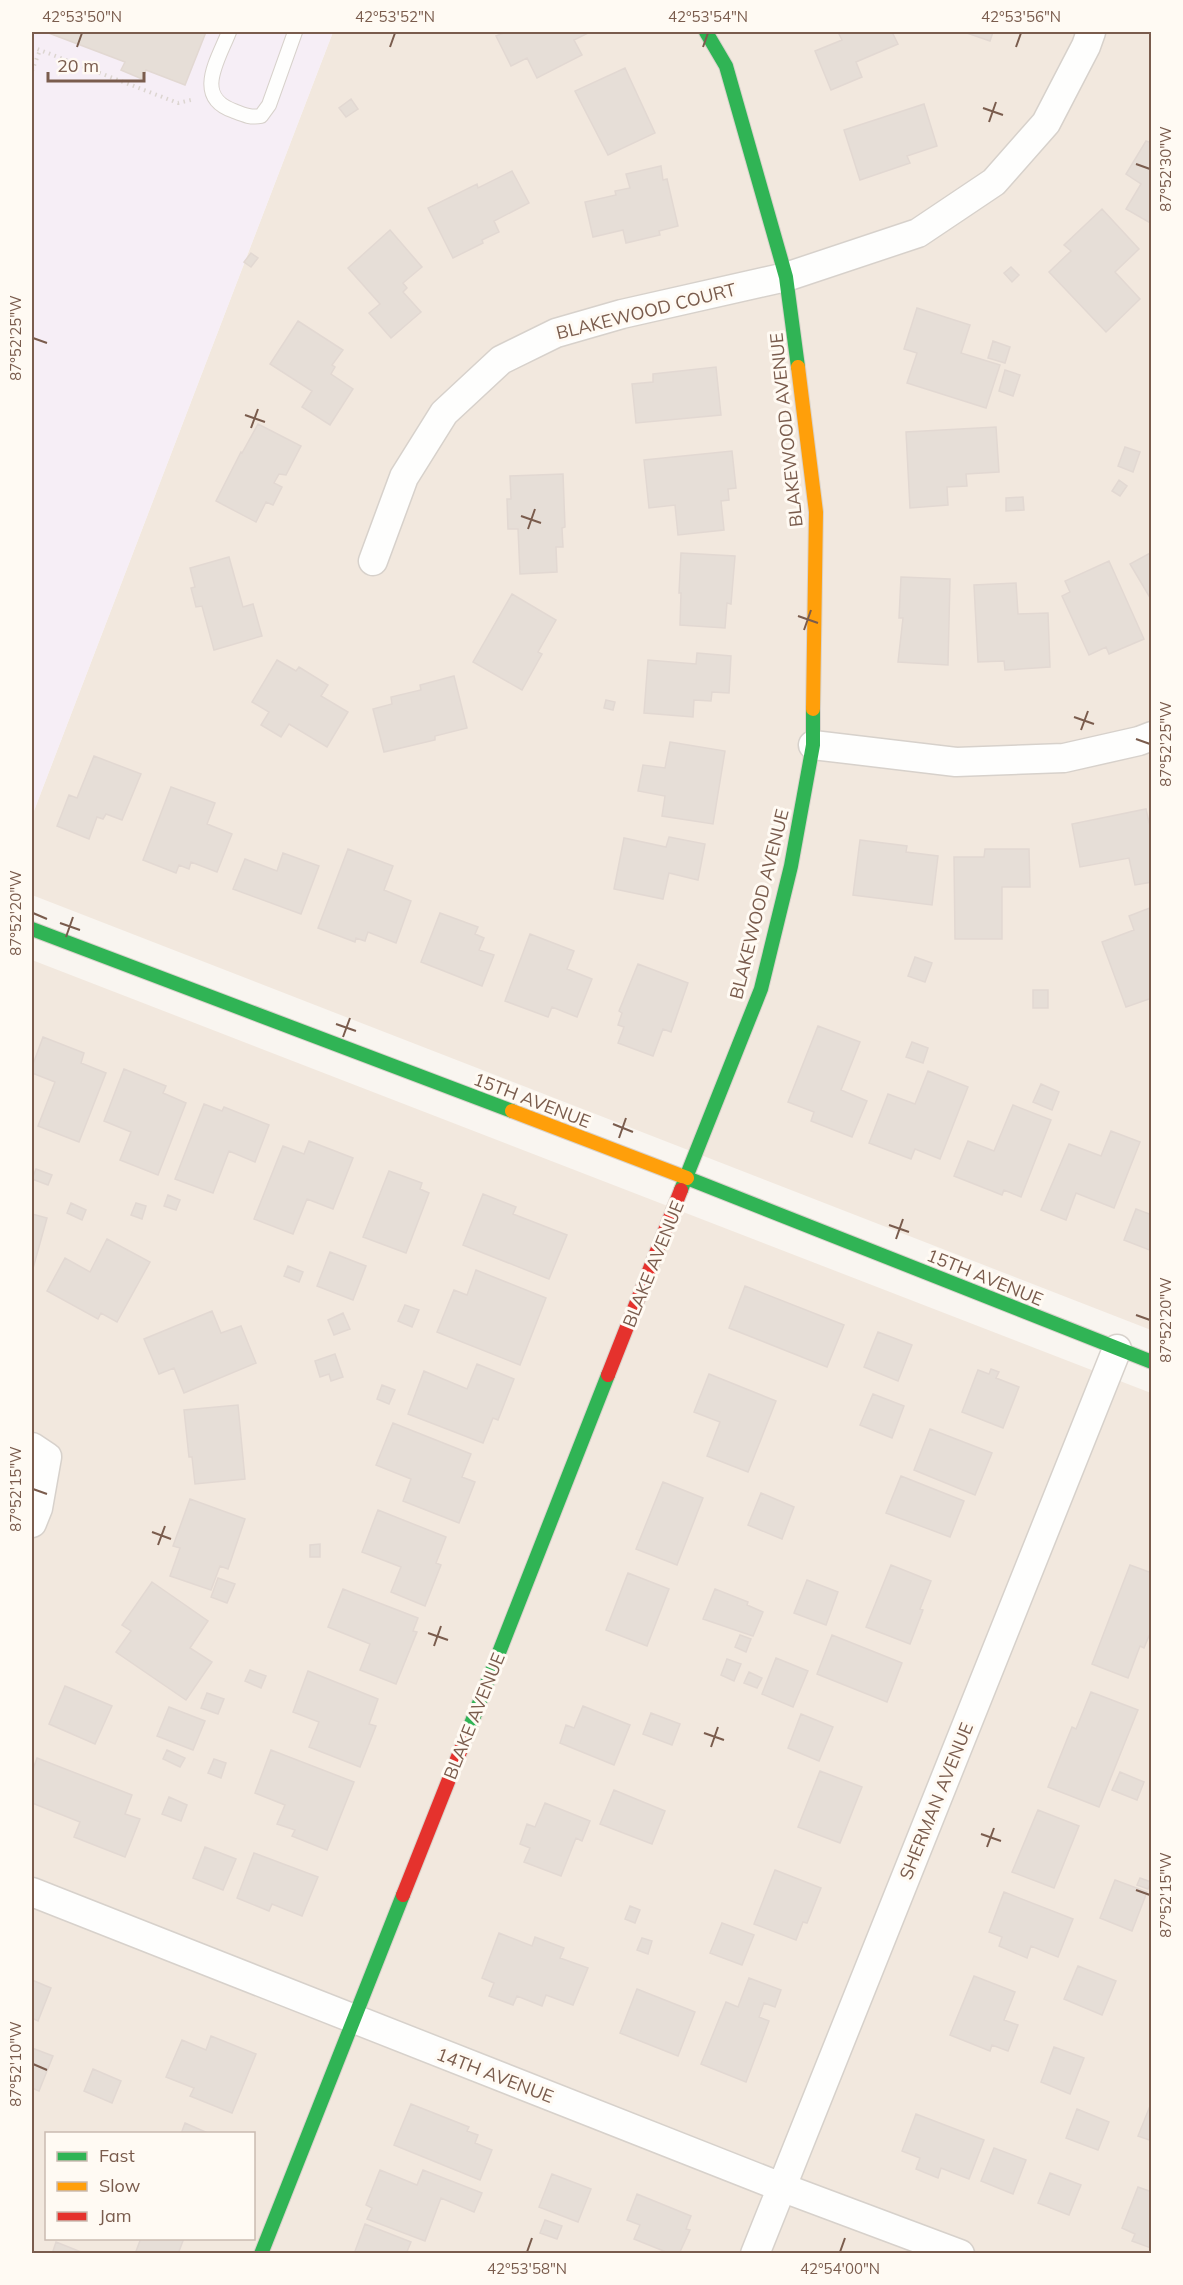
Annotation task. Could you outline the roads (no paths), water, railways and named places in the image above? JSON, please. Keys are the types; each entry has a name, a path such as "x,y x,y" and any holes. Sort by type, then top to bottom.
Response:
{"street":[{"name":"BLAKEWOOD AVENUE","path":"687,1178 761,989 790,866 813,745 816,512 786,277 726,66 706,32"},
{"path":"786,277 918,233 994,182 1046,123 1091,32"},
{"name":"BLAKEWOOD COURT","path":"373,561 404,477 438,422 444,413 501,360 567,330 622,314 786,277"},
{"path":"813,745 956,762 1064,758 1152,736"},
{"name":"15TH AVENUE","path":"32,929 687,1178 1152,1362"},
{"name":"BLAKE AVENUE","path":"261,2253 687,1178"},
{"name":"SHERMAN AVENUE","path":"755,2253 1117,1349"},
{"path":"32,1523 38,1508 39,1452"},
{"name":"14TH AVENUE","path":"32,1892 781,2187 960,2253"}],"lane":[{"path":"229,32 210,83 213,95 222,107 251,118 261,116 269,105 295,32"}]}
